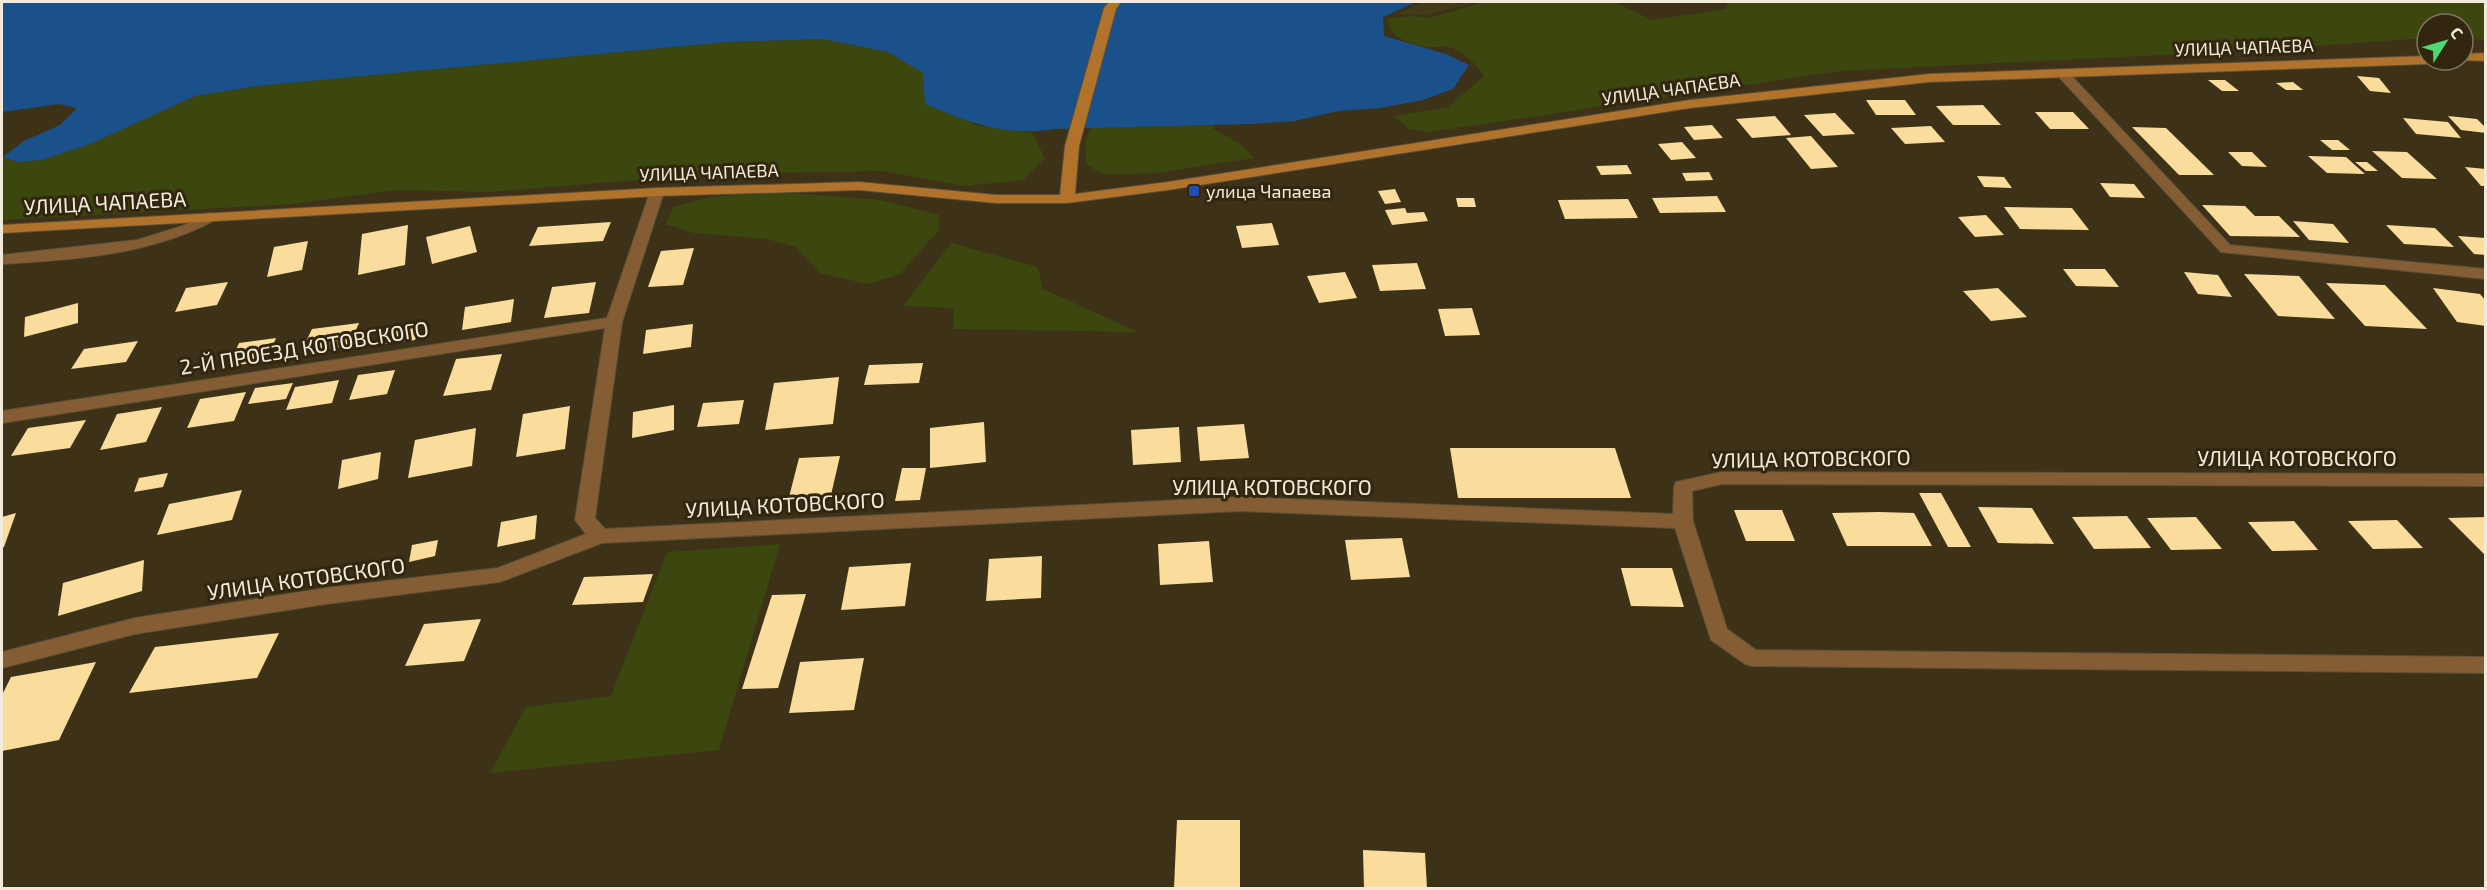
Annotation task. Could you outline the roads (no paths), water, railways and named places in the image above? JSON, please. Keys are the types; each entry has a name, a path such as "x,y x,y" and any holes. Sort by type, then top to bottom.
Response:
{"main road":[{"path":"1067,199 1072,146 1110,4"},
{"name":"УЛИЦА ЧАПАЕВА","path":"2,229 657,192 859,186 996,199 1067,199 1168,186 1690,104 1929,78 2415,60"}],"street":[{"path":"2063,74 2226,249 2486,274"},
{"path":"600,536 585,520 614,322 657,192"},
{"name":"УЛИЦА ЧАПАЕВА","path":"2,260 115,249 192,228 210,217"},
{"name":"2-Й ПРОЕЗД КОТОВСКОГО","path":"2,417 614,322"},
{"name":"УЛИЦА КОТОВСКОГО","path":"2,660 135,626 326,596 500,575 600,536 1240,504 1683,522 1683,488 1722,478 2486,480"},
{"path":"1683,522 1718,634 1752,658 2486,665"}],"water":[{"path":"2,2 1416,2 1383,17 1384,36 1446,54 1469,65 1453,89 1423,100 1380,108 1339,111 1294,121 1020,131 988,127 925,104 923,73 888,52 823,39 727,42 257,86 195,96 90,144 42,160 18,162 3,157 24,141 60,125 77,108 59,104 2,112"}],"place":[{"name":"улица Чапаева","path":"1194,191"}]}
